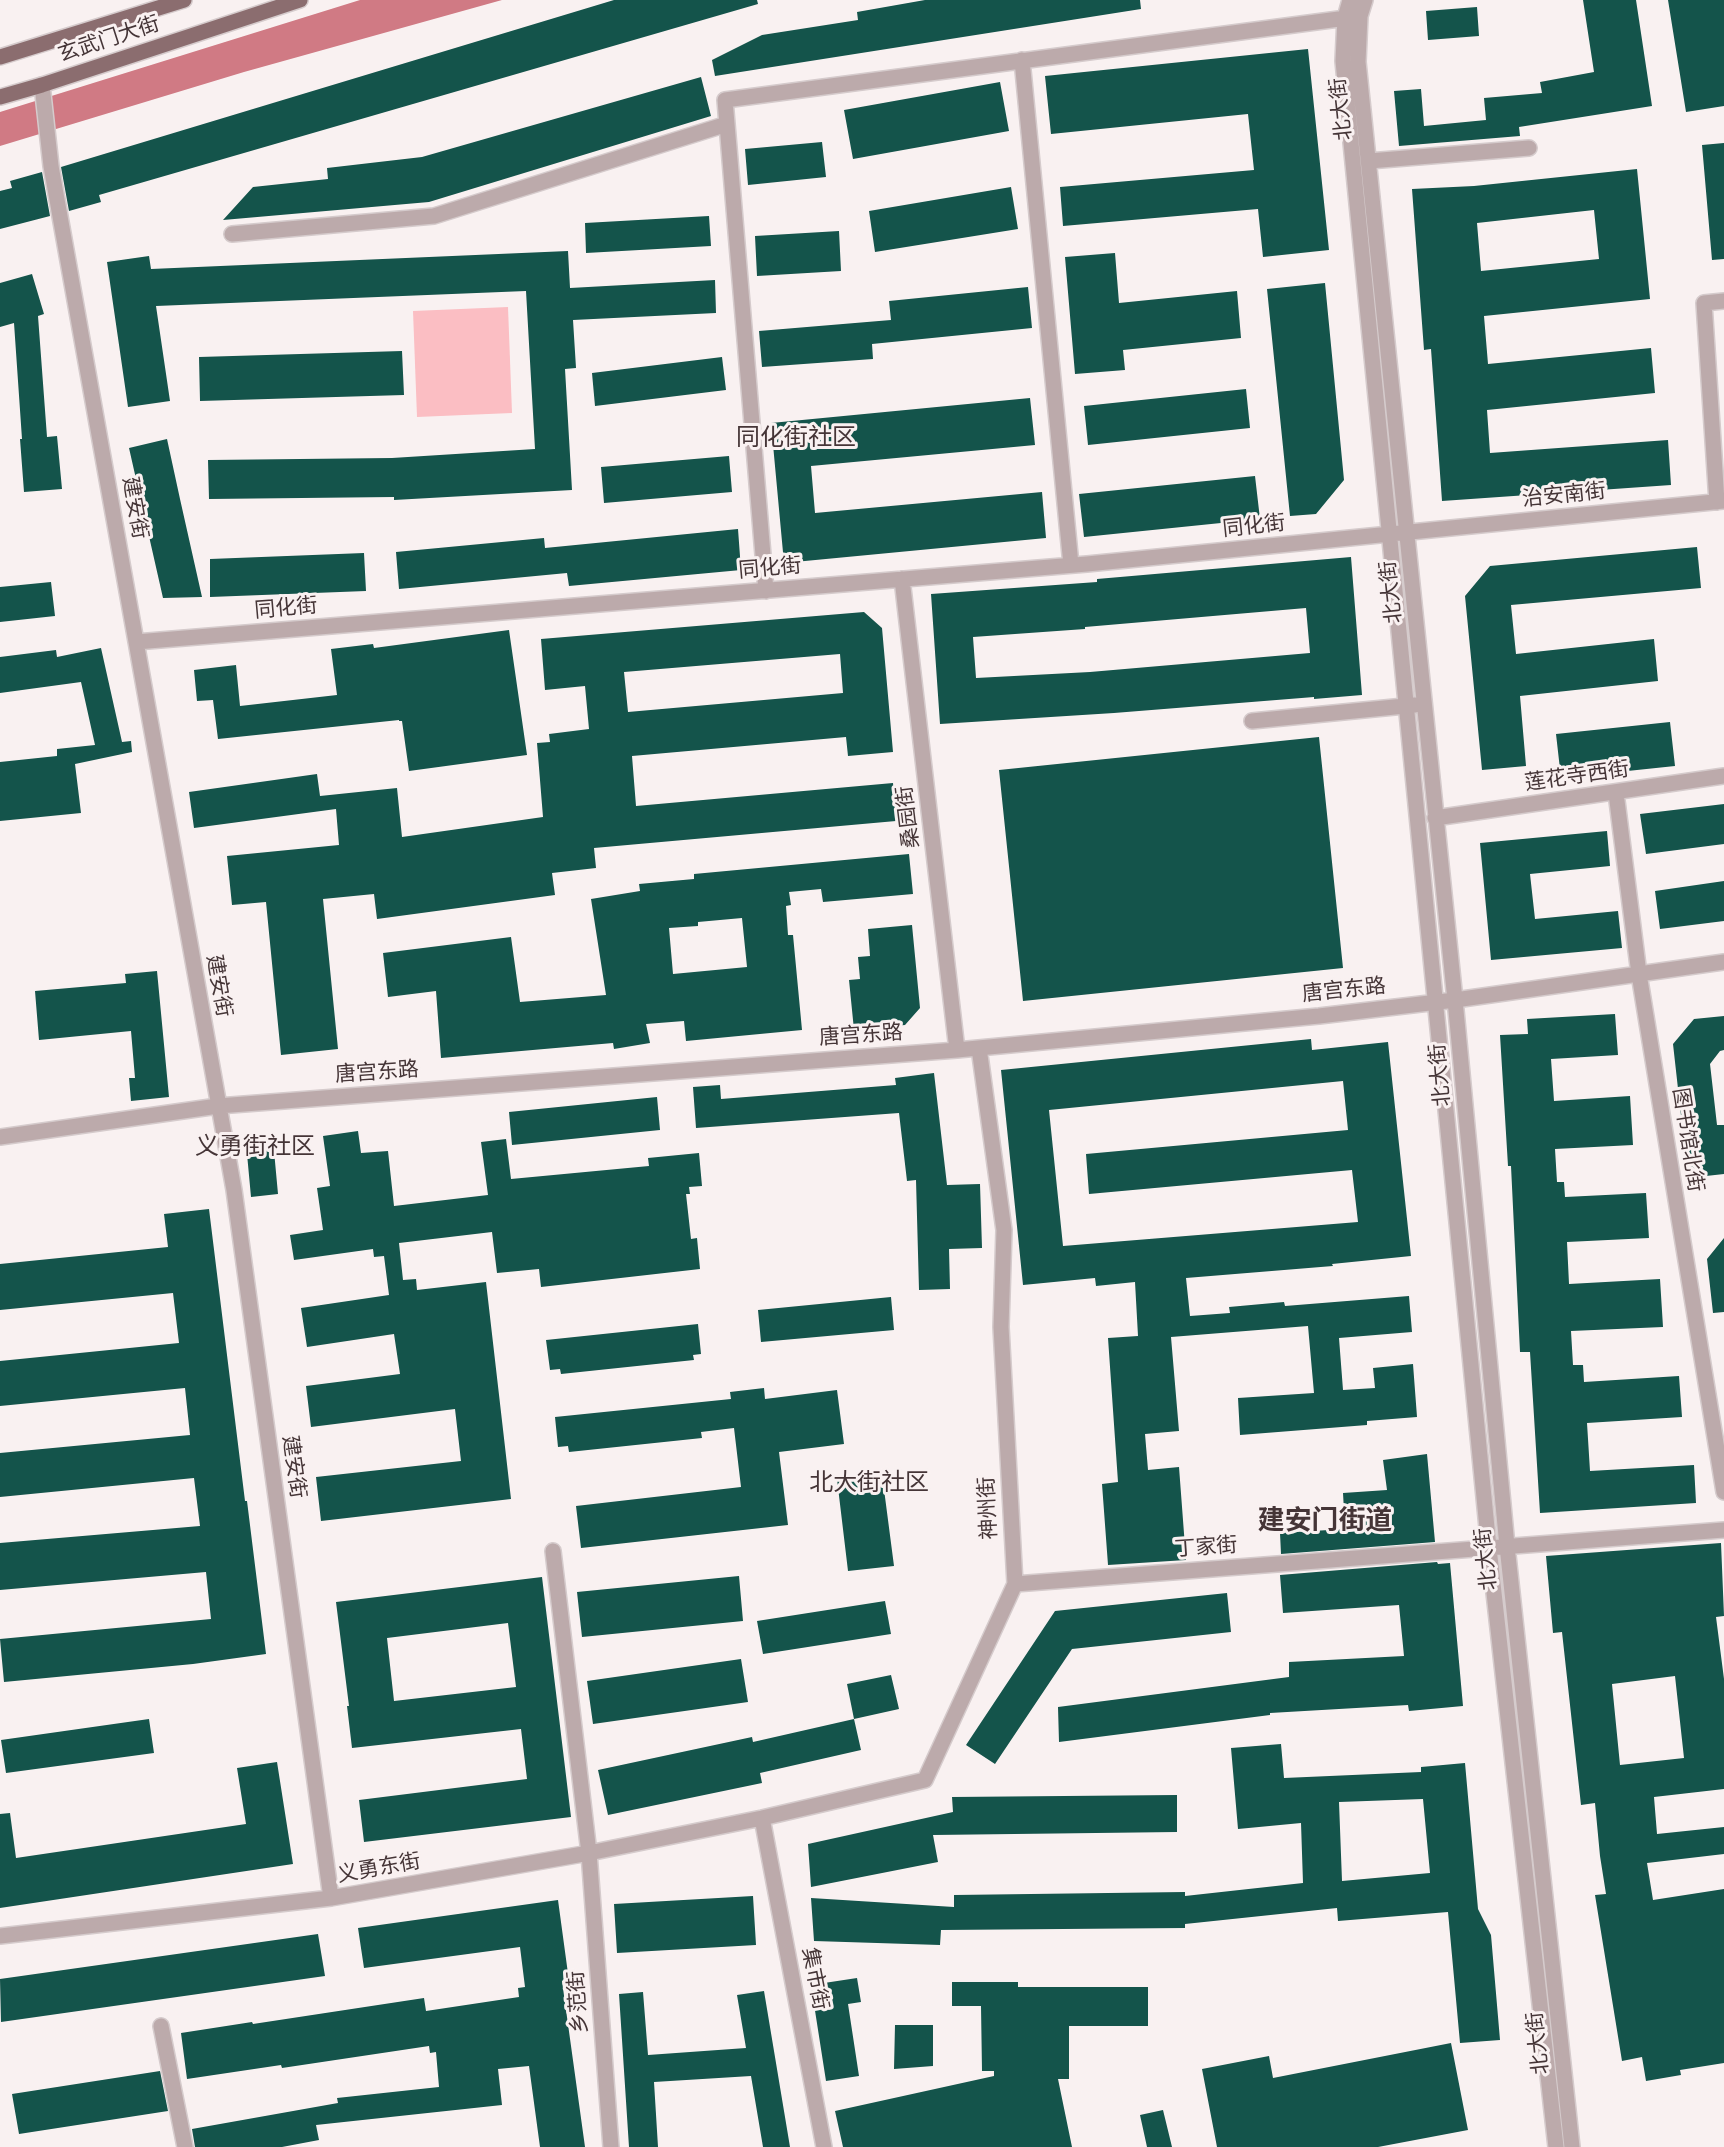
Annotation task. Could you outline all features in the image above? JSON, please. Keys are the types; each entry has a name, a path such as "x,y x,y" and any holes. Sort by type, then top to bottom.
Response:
{"main road":[{"name":"玄武门大街","path":"0,57 184,0"},
{"name":"玄武门大街","path":"0,96 42,85 300,0"}],"street":[{"name":"北大街","path":"1350,0 1369,162 1455,1000 1507,1546 1572,2147"},
{"name":"北大街","path":"1365,0 1352,17 1343,61 1489,1548 1556,2147"},
{"path":"766,591 725,100 1352,17"},
{"path":"1022,60 1071,566"},
{"name":"建安街","path":"42,85 51,166 234,1190 331,1898"},
{"path":"232,234 434,216 727,124"},
{"path":"1369,162 1529,148"},
{"path":"1721,501 1704,303 1724,301"},
{"name":"治安南街","path":"1407,533 1721,501"},
{"name":"同化街","path":"136,642 1071,566 1407,533"},
{"name":"桑园街","path":"902,579 957,1050"},
{"path":"1252,721 1424,705"},
{"name":"莲花寺西街","path":"1435,818 1724,776"},
{"name":"图书馆北街","path":"1616,793 1639,975 1724,1492"},
{"name":"唐宫东路","path":"0,1137 218,1106 957,1050 1436,1002 1724,962"},
{"name":"神州街","path":"762,1818 925,1780 1015,1584 1001,1327 1004,1230 979,1048"},
{"name":"丁家街","path":"1015,1584 1724,1530"},
{"name":"乡范街","path":"553,1551 589,1853 611,2147"},
{"name":"义勇东街","path":"0,1936 331,1898 589,1853 762,1818"},
{"name":"集市街","path":"762,1818 824,2147"},
{"path":"161,2026 185,2147"}],"shaded area":[{"path":"360,0 502,0 244,72 0,146 0,112"},
{"path":"508,307 512,413 417,417 413,311"}],"building":[{"path":"614,0 757,0 758,4 99,195 101,202 69,211 61,167"},
{"path":"925,0 1140,0 1141,9 715,76 712,60 762,35 858,20 857,12"},
{"path":"1583,0 1636,0 1652,106 1519,127 1520,136 1399,146 1394,91 1421,89 1424,126 1486,120 1484,98 1542,93 1540,82 1594,72"},
{"path":"1668,0 1724,0 1724,106 1686,112"},
{"path":"1477,7 1479,36 1428,40 1426,11"},
{"path":"1308,49 1329,250 1263,257 1258,209 1063,226 1060,187 1254,170 1248,114 1051,134 1045,76"},
{"path":"701,77 711,116 429,202 223,220 253,187 328,179 327,168 422,157"},
{"path":"1000,82 1009,131 853,159 844,110"},
{"path":"822,142 826,177 748,185 745,149"},
{"path":"1724,143 1724,259 1712,260 1702,145"},
{"path":"1637,169 1650,299 1484,316 1488,364 1651,348 1655,393 1487,410 1490,453 1668,440 1671,485 1442,501 1431,349 1424,350 1412,189 1474,186","holes":["1594,210 1599,259 1481,271 1477,223"]},
{"path":"42,172 50,216 0,229 0,191 12,188 10,181"},
{"path":"1011,187 1018,229 875,252 869,211"},
{"path":"709,216 711,246 586,253 585,223"},
{"path":"839,231 841,271 757,276 755,236"},
{"path":"568,251 570,288 715,280 716,313 573,320 576,368 565,369 572,490 394,500 394,497 209,499 208,460 392,458 535,449 526,291 156,306 170,401 128,407 107,262 149,256 151,269"},
{"path":"1115,253 1119,303 1237,291 1241,338 1123,350 1125,370 1075,374 1065,257"},
{"path":"32,274 44,314 38,316 47,437 57,436 62,489 24,492 14,323 0,327 0,283"},
{"path":"1325,283 1344,480 1316,514 1290,516 1267,289"},
{"path":"1028,287 1032,328 872,344 873,359 762,367 759,331 891,320 889,301"},
{"path":"402,351 404,395 200,401 199,357"},
{"path":"722,357 726,390 595,406 592,373"},
{"path":"1246,389 1250,428 1088,445 1084,406"},
{"path":"1030,398 1035,445 811,466 815,513 1042,492 1046,538 784,563 771,423"},
{"path":"167,439 202,597 163,598 129,448"},
{"path":"729,456 732,492 604,503 601,467"},
{"path":"1255,476 1260,519 1084,537 1079,494"},
{"path":"738,529 741,570 569,586 567,573 399,589 396,552 544,538 545,548"},
{"path":"1697,547 1701,588 1511,605 1516,654 1654,639 1658,681 1520,696 1526,766 1482,770 1465,596 1490,566"},
{"path":"364,553 366,591 210,597 210,559"},
{"path":"1351,557 1362,695 940,724 931,594 1097,582 1097,579","holes":["1306,608 1310,653 1090,672 976,678 973,637"]},
{"path":"51,582 55,616 0,622 0,587"},
{"path":"864,612 882,628 893,752 848,756 846,737 632,756 636,806 893,783 896,821 594,848 596,868 552,873 555,895 377,919 374,894 323,899 338,1049 281,1055 266,902 232,905 227,856 339,845 336,809 194,828 189,792 317,774 320,796 397,788 402,837 543,817 537,743 550,742 549,734 589,729 585,686 545,690 541,639","holes":["840,654 843,693 628,712 624,672"]},
{"path":"509,630 527,755 409,771 402,721 399,720 218,739 213,700 197,701 194,670 236,665 240,706 337,695 331,649 373,644 374,648"},
{"path":"101,648 122,742 131,741 132,752 75,764 81,813 0,821 0,762 57,756 57,749 95,745 81,682 0,693 0,657 56,650 57,657"},
{"path":"1670,722 1675,766 1561,778 1556,734"},
{"path":"1319,737 1343,968 1023,1001 999,770"},
{"path":"1724,804 1724,844 1646,854 1640,814"},
{"path":"1607,831 1610,866 1530,874 1535,919 1618,911 1622,948 1491,960 1480,843"},
{"path":"909,854 913,894 823,902 821,889 789,892 791,905 786,906 788,935 793,935 802,1030 686,1041 684,1021 646,1024 650,1043 614,1049 613,1043 441,1058 436,991 388,997 383,953 511,937 520,1002 606,995 591,899 640,891 639,884 694,879 694,874","holes":["742,918 747,967 673,974 669,928 698,926 698,922"]},
{"path":"1724,881 1724,921 1660,929 1655,891"},
{"path":"912,925 920,1008 905,1025 854,1030 849,980 860,979 858,957 870,956 868,929"},
{"path":"157,971 169,1097 131,1101 129,1078 135,1078 131,1031 39,1040 35,991 126,983 125,974"},
{"path":"1615,1014 1618,1055 1551,1059 1554,1101 1630,1096 1633,1145 1555,1149 1557,1182 1564,1182 1565,1197 1646,1193 1649,1238 1567,1242 1569,1284 1660,1279 1663,1327 1571,1331 1573,1365 1583,1365 1584,1382 1679,1376 1682,1417 1587,1423 1590,1471 1694,1465 1696,1503 1540,1513 1530,1352 1520,1352 1511,1166 1508,1166 1500,1035 1528,1034 1527,1019"},
{"path":"1724,1016 1724,1050 1720,1051 1710,1064 1717,1125 1724,1125 1724,1174 1688,1178 1673,1044 1694,1019"},
{"path":"1311,1039 1312,1050 1388,1042 1411,1256 1332,1264 1333,1266 1186,1278 1190,1316 1230,1313 1229,1307 1284,1302 1285,1306 1409,1296 1412,1332 1339,1338 1343,1390 1375,1388 1373,1368 1413,1364 1417,1417 1367,1421 1367,1425 1240,1435 1238,1398 1314,1393 1308,1326 1171,1337 1179,1431 1145,1434 1148,1470 1179,1467 1186,1560 1108,1565 1102,1484 1118,1482 1108,1338 1138,1336 1135,1282 1096,1286 1095,1278 1023,1285 1001,1070","holes":["1343,1081 1348,1130 1086,1154 1089,1194 1352,1170 1358,1222 1063,1246 1049,1110"]},
{"path":"934,1073 947,1185 980,1184 982,1248 949,1249 950,1289 919,1290 916,1180 907,1181 899,1113 696,1128 693,1087 720,1085 721,1099 896,1085 895,1078"},
{"path":"657,1097 660,1130 512,1145 509,1112"},
{"path":"358,1131 361,1153 388,1151 394,1206 488,1195 481,1142 506,1139 511,1179 649,1166 648,1158 699,1153 702,1186 689,1187 690,1194 686,1194 691,1239 697,1238 700,1269 541,1287 539,1269 497,1273 492,1232 399,1243 403,1280 416,1279 417,1290 486,1282 511,1499 321,1521 316,1477 461,1461 455,1409 311,1427 306,1386 400,1374 394,1334 307,1347 301,1308 389,1295 384,1256 374,1257 373,1249 294,1260 290,1235 323,1230 317,1188 330,1186 323,1136"},
{"path":"273,1140 278,1194 251,1197 246,1143"},
{"path":"209,1209 266,1654 193,1664 4,1682 0,1639 211,1619 206,1572 0,1590 0,1543 200,1526 194,1478 0,1497 0,1453 190,1435 185,1388 0,1406 0,1361 179,1343 173,1293 0,1310 0,1264 168,1247 164,1214"},
{"path":"1724,1238 1724,1312 1713,1313 1707,1259"},
{"path":"891,1297 894,1330 761,1342 758,1310"},
{"path":"698,1324 701,1354 693,1355 694,1360 561,1374 560,1369 550,1370 546,1340"},
{"path":"764,1388 765,1399 837,1390 844,1444 779,1452 788,1525 581,1548 576,1506 741,1487 734,1428 701,1432 702,1438 569,1452 568,1446 558,1447 555,1417 731,1399 730,1392"},
{"path":"1427,1454 1435,1542 1281,1554 1280,1533 1345,1529 1343,1493 1387,1490 1383,1460"},
{"path":"882,1474 894,1566 848,1571 837,1479"},
{"path":"1721,1543 1724,1616 1716,1617 1724,1679 1724,1789 1654,1797 1657,1834 1724,1827 1724,1854 1647,1863 1653,1900 1724,1889 1724,2063 1680,2070 1681,2075 1646,2081 1642,2057 1622,2061 1595,1895 1606,1894 1595,1803 1581,1805 1562,1632 1553,1633 1546,1556","holes":["1675,1676 1684,1758 1620,1765 1612,1684"]},
{"path":"1437,1562 1438,1564 1450,1563 1463,1706 1409,1711 1408,1705 1270,1713 1270,1715 1059,1742 1058,1707 1289,1677 1289,1662 1404,1656 1399,1605 1283,1613 1280,1575"},
{"path":"739,1576 743,1621 582,1637 577,1592"},
{"path":"542,1577 571,1817 364,1842 359,1800 527,1779 521,1729 352,1748 336,1602","holes":["508,1623 516,1687 394,1701 387,1638"]},
{"path":"1227,1593 1231,1632 1072,1649 995,1764 966,1745 1055,1611"},
{"path":"885,1601 891,1634 763,1654 757,1621"},
{"path":"741,1659 748,1702 593,1724 587,1681"},
{"path":"891,1675 899,1709 854,1719 847,1684"},
{"path":"149,1719 154,1753 6,1773 1,1740"},
{"path":"854,1719 861,1750 760,1773 762,1783 608,1815 598,1770 752,1737 753,1742"},
{"path":"1281,1744 1284,1778 1421,1772 1421,1767 1465,1763 1478,1909 1491,1935 1500,2040 1460,2043 1448,1912 1338,1921 1337,1908 1185,1924 1185,1928 941,1930 940,1945 814,1941 811,1898 954,1907 954,1895 1185,1892 1185,1896 1303,1883 1301,1823 1238,1829 1231,1748","holes":["1423,1799 1430,1873 1342,1881 1339,1802"]},
{"path":"277,1762 293,1864 0,1908 0,1814 10,1813 16,1858 246,1824 237,1768"},
{"path":"1177,1795 1177,1832 933,1835 938,1862 811,1887 808,1844 953,1812 952,1797"},
{"path":"753,1896 756,1945 617,1953 614,1904"},
{"path":"558,1900 569,1981 562,1981 585,2147 540,2147 529,2066 498,2069 502,2105 316,2125 319,2140 282,2147 195,2147 192,2129 338,2103 337,2098 439,2087 436,2052 430,2053 429,2046 282,2068 281,2065 187,2079 181,2033 424,1998 426,2011 519,1997 518,1988 525,1987 520,1947 364,1968 358,1928"},
{"path":"318,1934 325,1976 1,2022 0,1979"},
{"path":"857,1978 861,2002 848,2004 859,2076 826,2081 811,1985"},
{"path":"952,1982 1018,1982 1018,1987 1148,1987 1148,2026 1069,2026 1069,2079 1058,2079 1072,2147 843,2147 835,2111 994,2076 994,2071 982,2071 981,2006 952,2006"},
{"path":"764,1991 790,2147 763,2147 751,2076 654,2082 658,2147 629,2147 619,1994 643,1992 648,2055 746,2048 737,1995"},
{"path":"895,2025 933,2025 933,2066 894,2069"},
{"path":"1451,2043 1468,2130 1378,2147 1217,2147 1202,2069 1269,2056 1273,2078"},
{"path":"160,2071 168,2111 19,2134 12,2094"},
{"path":"1163,2110 1172,2147 1147,2147 1140,2115"}],"district":[{"name":"同化街社区","path":"796,439"},
{"name":"义勇街社区","path":"255,1148"},
{"name":"北大街社区","path":"869,1484"},
{"name":"建安门街道","path":"1325,1522"}]}
